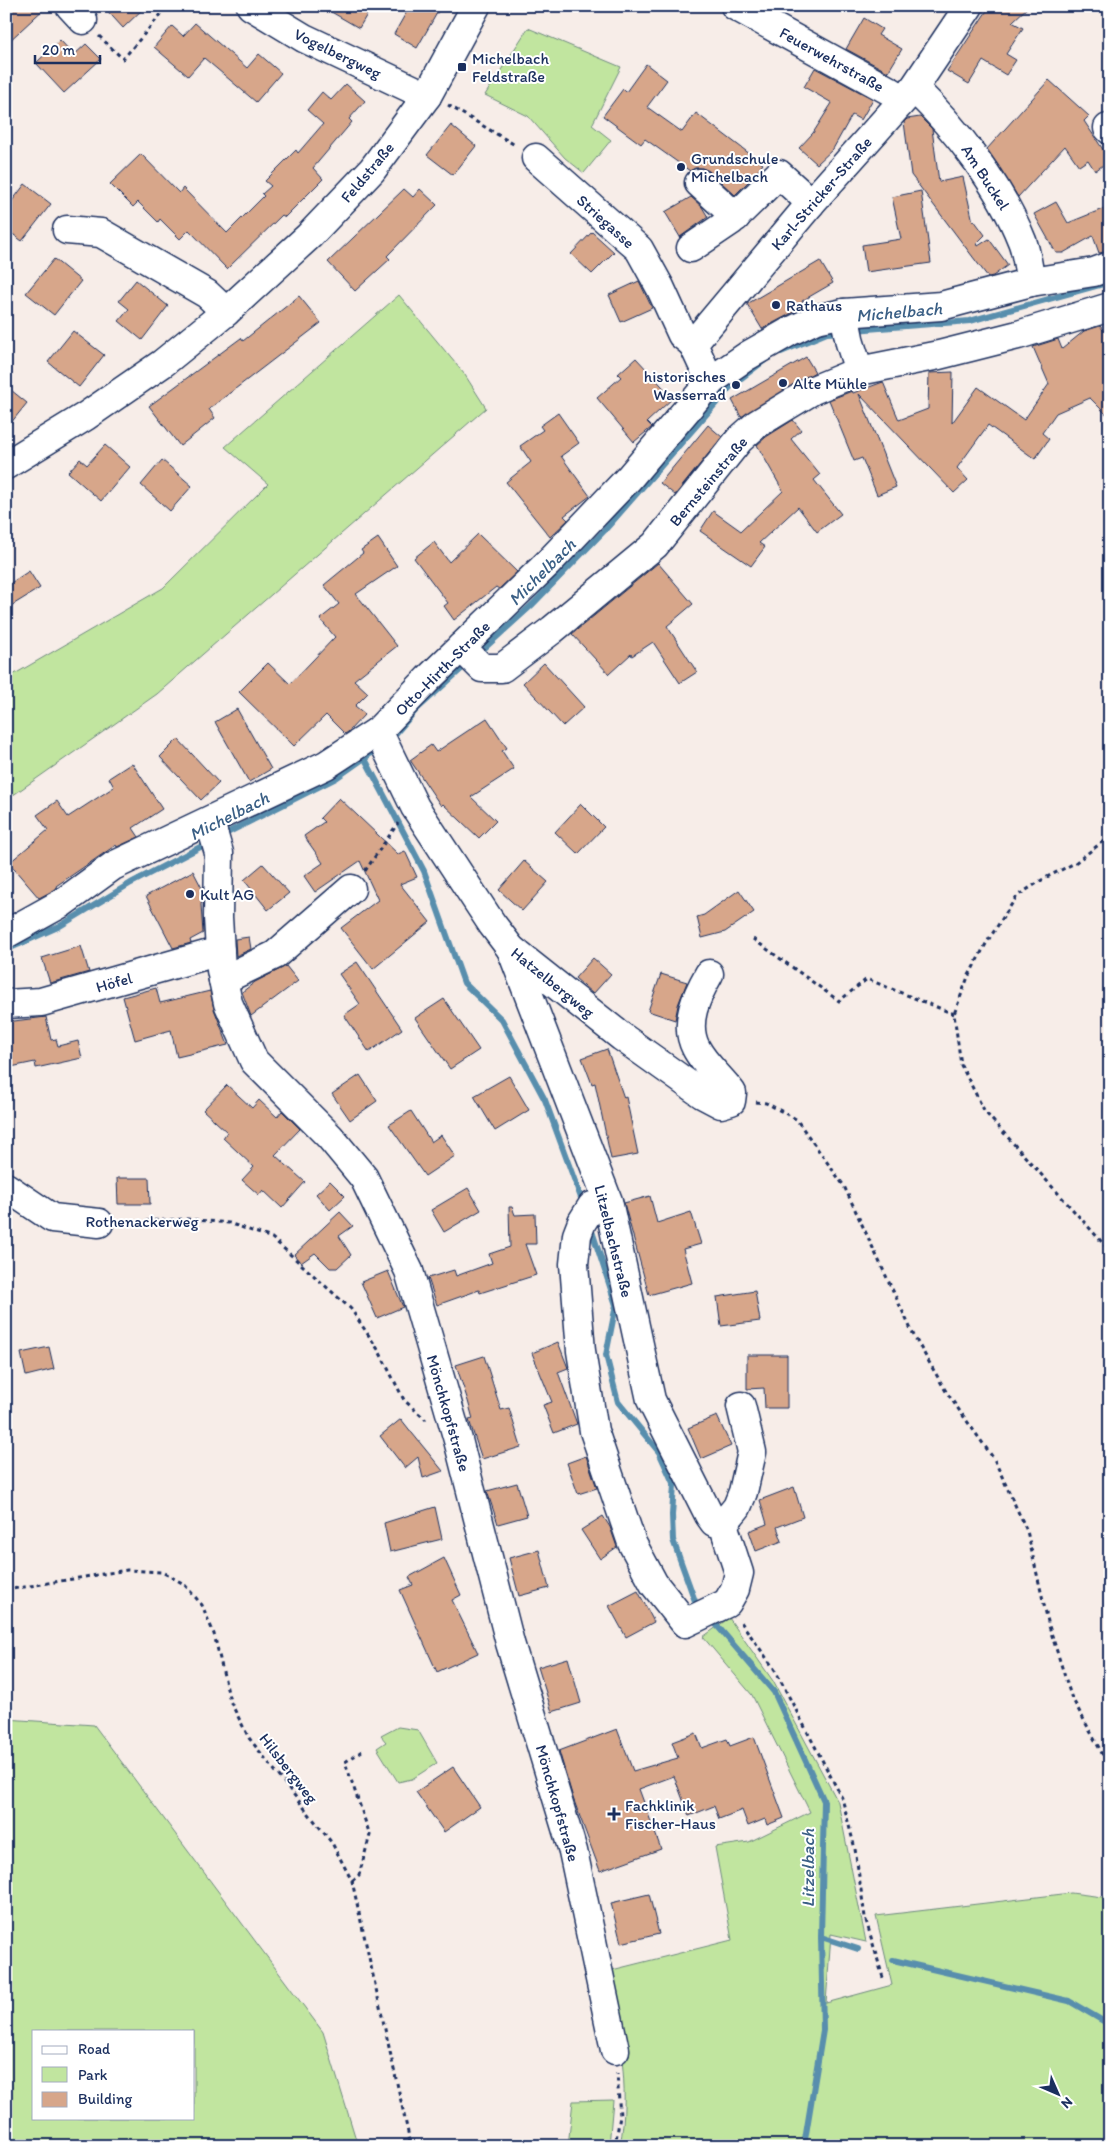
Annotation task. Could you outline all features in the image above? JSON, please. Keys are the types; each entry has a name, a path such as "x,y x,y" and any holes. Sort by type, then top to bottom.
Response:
{"street":[{"name":"Vogelbergweg","path":"252,6 304,38 427,96"},
{"name":"Feldstraße","path":"6,465 86,416 163,363 226,312 309,236 372,170 427,96 476,6"},
{"name":"Feuerwehrstraße","path":"735,6 890,90 908,94"},
{"name":"Karl-Stricker-Straße","path":"693,344 812,203 908,94 968,6"},
{"name":"Am Buckel","path":"908,94 958,135 1011,216 1023,242 1031,282"},
{"name":"Striegasse","path":"536,158 639,249 660,287 682,336 693,344"},
{"path":"692,248 736,217 778,174 812,203"},
{"path":"699,182 736,217"},
{"path":"67,230 101,233 206,294 226,312"},
{"name":"Otto-Hirth-Straße","path":"6,934 62,903 113,866 214,836 326,765 383,740 470,656 547,564 629,478 712,380 789,332 816,319 847,326 941,306 1031,282 1094,272 1110,266"},
{"name":"Bernsteinstraße","path":"470,656 502,668 552,630 655,545 739,440 757,424 813,390 859,371 939,355 1018,336 1110,307"},
{"path":"847,326 859,371"},
{"path":"693,344 705,370 712,380"},
{"name":"Hatzelbergweg","path":"383,740 415,807 492,924 512,949 622,1037 702,1094 721,1104 731,1101"},
{"name":"Mönchkopfstraße","path":"214,836 222,980 228,1003 254,1061 330,1137 364,1178 409,1271 458,1440 510,1643 573,1851 615,2050"},
{"path":"222,980 275,955 351,889"},
{"name":"Litzelbachstraße","path":"512,949 594,1209 651,1400 708,1516 714,1522 723,1524"},
{"name":"Höfel","path":"6,1004 41,1002 220,951"},
{"path":"709,974 692,1009 692,1035 695,1047 732,1093 731,1101"},
{"name":"Rothenackerweg","path":"6,1187 52,1218 99,1224"},
{"name":"Litzelbachstraße","path":"594,1209 577,1235 574,1264 581,1351 594,1431 632,1543 654,1584 685,1623 727,1603"},
{"path":"727,1603 734,1589 738,1573 723,1524 737,1506 743,1492 752,1452 741,1406"}],"path":[{"path":"76,13 123,60 168,6"},
{"path":"461,114 536,158"},
{"path":"370,864 402,818"},
{"path":"1110,836 1075,862 1017,896 987,942 968,977 954,1014 961,1065 985,1112 1110,1251"},
{"path":"753,939 839,1001 867,979 954,1014"},
{"path":"731,1101 741,1104 751,1101 766,1103 796,1119 844,1186 915,1338 947,1393 994,1459 1027,1531 1049,1626 1071,1696 1110,1768"},
{"name":"Rothenackerweg","path":"99,1224 186,1219 229,1223 272,1238 350,1309 379,1351 404,1400 429,1423"},
{"name":"Hilsbergweg","path":"6,1590 127,1570 162,1572 184,1584 202,1605 214,1634 230,1700 249,1738 332,1843 352,1882 411,2146"},
{"path":"727,1603 775,1670 842,1798 856,1849 865,1917 884,1981"},
{"path":"352,1882 359,1875 370,1835 345,1762 362,1750"},
{"path":"615,2050 620,2116 615,2146"}],"green space":[{"path":"528,28 621,67 592,125 611,140 584,173 565,158 528,116 485,95"},
{"path":"399,295 465,375 486,408 157,694 9,798 6,794 6,679 163,588 268,484 225,447"},
{"path":"729,1618 773,1681 838,1802 866,1942 831,1934 826,2003 892,1985 876,1916 1071,1893 1110,1898 1110,2146 620,2146 623,2124 624,2080 608,1971 732,1940 715,1847 749,1842 810,1812 752,1695 703,1637"},
{"path":"6,1719 94,1725 323,2032 358,2146 6,2146"},
{"path":"398,1727 418,1730 437,1763 412,1779 398,1782 377,1748 386,1742 381,1736"},
{"path":"613,2100 609,2146 568,2146 573,2101"}],"building":[{"path":"6,6 47,6 6,44"},
{"path":"103,6 146,6 123,28"},
{"path":"321,6 372,6 359,28"},
{"path":"410,6 441,6 417,48 394,34"},
{"path":"990,6 1029,6 1012,22 1023,28 1006,54 1016,60 1006,75 983,61 969,84 947,71"},
{"path":"864,18 882,29 878,35 902,49 888,72 846,49"},
{"path":"195,23 247,68 259,54 281,73 256,102 204,58 188,76 154,47 172,26 183,36"},
{"path":"60,40 74,55 86,44 101,59 64,93 36,63"},
{"path":"646,64 667,80 647,107 682,132 696,113 763,164 735,195 709,171 695,168 690,171 645,139 641,144 603,116 623,89 626,92"},
{"path":"815,68 873,99 861,120 852,115 833,149 817,164 799,148 813,133 832,103 804,87"},
{"path":"1049,80 1089,116 1084,121 1110,160 1095,171 1088,160 1079,166 1065,146 1018,197 987,149"},
{"path":"346,84 365,101 349,119 352,122 313,168 323,179 285,217 282,215 227,269 189,230 180,239 160,219 158,222 138,202 133,207 110,184 141,154 179,193 183,188 227,233 264,196 262,194 271,186 265,181 296,150 298,153 323,124 307,110 322,92 331,100"},
{"path":"920,117 932,129 939,182 963,177 973,222 974,220 985,235 977,243 978,246 989,239 1008,265 993,276 988,277 911,175 904,122 907,119"},
{"path":"451,125 476,146 453,175 427,155"},
{"path":"25,184 51,204 22,241 6,229 6,209"},
{"path":"404,189 413,197 420,189 437,205 387,256 390,259 355,291 328,262"},
{"path":"921,191 931,263 866,272 862,245 901,239 892,197"},
{"path":"691,197 702,207 708,217 680,237 665,212"},
{"path":"1056,202 1068,223 1110,206 1110,251 1099,253 1093,236 1063,253 1056,253 1034,214"},
{"path":"592,232 614,252 592,274 571,254"},
{"path":"54,259 81,281 54,315 26,293"},
{"name":"Rathaus","path":"820,261 833,283 802,301 805,306 762,329 747,304"},
{"path":"136,280 168,306 142,340 119,321 129,309 119,301"},
{"path":"639,281 652,308 621,322 609,295"},
{"path":"299,296 321,323 209,409 215,418 180,446 149,406 241,338 243,341"},
{"path":"1100,326 1110,338 1110,418 1090,398 1056,413 1042,433 1049,439 1035,459 988,425 957,468 968,480 954,493 859,394 896,487 877,495 862,458 854,461 829,400 883,382 899,420 928,409 929,373 953,372 952,423 978,387 1024,420 1049,384 1033,347 1058,339 1062,349 1084,331"},
{"path":"73,331 104,355 79,387 48,362"},
{"name":"Alte Mühle","path":"806,357 815,372 741,417 732,400"},
{"path":"636,358 673,398 647,422 652,427 634,442 597,398 621,377 618,374"},
{"path":"6,386 27,403 6,429"},
{"path":"558,413 579,443 561,456 590,496 564,516 568,520 550,537 506,482 531,462 520,446 543,430 540,426"},
{"path":"793,420 801,430 791,439 820,475 814,480 841,514 817,532 798,507 759,543 765,547 751,566 700,531 713,511 741,531 783,491 757,445"},
{"path":"708,425 722,437 675,495 660,483"},
{"path":"105,445 130,467 101,501 68,472 80,459 87,465"},
{"path":"162,460 192,486 170,511 141,485"},
{"path":"478,534 517,572 499,589 496,587 454,620 444,606 448,603 414,558 434,542 449,562"},
{"path":"378,538 397,566 356,594 397,646 354,680 368,693 355,706 365,714 348,732 345,734 326,715 294,746 239,692 268,663 290,684 335,637 320,619 339,604 324,585 363,553 361,550"},
{"path":"658,563 693,604 667,626 697,672 680,683 653,642 632,656 631,654 609,674 572,634"},
{"path":"29,571 40,588 6,609 6,586"},
{"path":"544,663 584,707 563,726 523,683"},
{"path":"237,709 271,769 249,782 215,722"},
{"path":"487,718 507,748 502,751 514,769 471,797 496,821 479,838 443,804 441,806 410,760 431,745 436,752"},
{"path":"178,739 219,783 201,800 160,757"},
{"path":"132,763 162,809 133,828 139,837 117,847 116,845 56,886 57,888 39,898 9,863 48,830 37,815 57,801 68,817 114,787 109,778"},
{"path":"339,798 398,854 405,851 417,877 400,884 430,922 373,969 341,928 378,900 360,861 315,892 304,876 323,863 304,836 324,822 320,818"},
{"path":"581,804 604,827 578,854 555,832"},
{"path":"524,861 548,882 522,911 499,890"},
{"path":"263,864 289,893 268,910 244,880"},
{"path":"193,871 203,890 201,905 203,933 190,940 191,943 173,948 146,896"},
{"path":"739,890 754,912 725,932 702,938 697,917 704,915"},
{"path":"249,937 251,949 236,956 235,939"},
{"path":"81,946 89,972 50,983 42,958"},
{"path":"593,958 611,974 593,994 575,978"},
{"path":"357,962 402,1029 369,1052 344,1015 360,1004 339,974"},
{"path":"286,966 298,981 251,1016 242,992 255,982"},
{"path":"661,974 687,982 678,1005 675,1020 648,1011"},
{"path":"156,988 160,1003 210,991 214,1009 228,1045 177,1057 171,1030 135,1040 123,997"},
{"path":"444,999 479,1050 450,1069 415,1018"},
{"path":"46,1017 51,1040 56,1039 58,1046 78,1041 82,1058 36,1068 35,1062 6,1068 6,1022"},
{"path":"607,1049 624,1098 626,1097 638,1154 611,1159 595,1083 592,1084 582,1058"},
{"path":"360,1075 377,1101 350,1120 332,1094"},
{"path":"509,1076 529,1110 495,1131 474,1096"},
{"path":"227,1085 252,1108 259,1100 277,1117 282,1111 300,1129 275,1155 305,1182 282,1208 263,1190 259,1195 242,1180 254,1167 223,1138 227,1132 203,1110"},
{"path":"411,1111 431,1142 441,1135 455,1156 425,1176 389,1125"},
{"path":"117,1178 149,1178 150,1204 118,1204"},
{"path":"330,1181 345,1196 330,1210 316,1194"},
{"path":"468,1188 481,1210 444,1232 431,1210"},
{"path":"650,1196 657,1223 691,1212 701,1244 683,1249 692,1283 649,1295 624,1203"},
{"path":"509,1207 512,1207 515,1215 535,1214 536,1244 525,1244 536,1275 480,1293 479,1290 437,1305 428,1278 454,1270 456,1276 492,1263 489,1254 510,1247"},
{"path":"340,1212 353,1226 339,1236 351,1255 337,1268 330,1268 315,1253 301,1263 294,1255"},
{"path":"388,1271 403,1307 377,1318 361,1282"},
{"path":"755,1291 760,1321 721,1326 717,1297"},
{"path":"558,1342 568,1368 558,1372 577,1424 554,1433 543,1405 552,1402 532,1353"},
{"path":"49,1347 54,1369 26,1376 21,1353"},
{"path":"747,1355 787,1355 787,1408 765,1408 764,1388 747,1389"},
{"path":"484,1356 501,1410 509,1408 521,1447 482,1459 469,1420 473,1419 456,1365"},
{"path":"717,1416 731,1446 701,1459 688,1428"},
{"path":"401,1419 443,1471 423,1478 418,1457 405,1468 380,1436"},
{"path":"586,1456 597,1488 578,1494 567,1463"},
{"path":"517,1483 527,1516 498,1524 487,1491"},
{"path":"794,1487 803,1517 777,1527 782,1541 756,1551 749,1531 767,1524 760,1500"},
{"path":"435,1507 442,1539 390,1552 384,1523"},
{"path":"603,1516 610,1527 617,1547 600,1559 581,1530"},
{"path":"539,1550 549,1588 519,1596 509,1558"},
{"path":"444,1558 461,1595 452,1600 478,1653 437,1672 400,1590 413,1585 409,1577"},
{"path":"638,1591 654,1622 626,1637 609,1606"},
{"path":"568,1658 581,1703 552,1712 538,1667"},
{"path":"617,1729 633,1771 678,1758 672,1742 696,1733 702,1748 727,1739 730,1746 754,1737 784,1818 767,1825 765,1819 748,1826 742,1810 719,1819 714,1806 689,1816 674,1776 639,1789 661,1849 600,1871 573,1798 559,1751"},
{"path":"453,1767 480,1807 444,1832 416,1792"},
{"path":"649,1894 659,1934 621,1943 611,1903"}],"waterway":[{"name":"Michelbach","path":"854,330 970,321 1110,282"},
{"name":"Michelbach","path":"781,352 827,333 842,332"},
{"name":"Michelbach","path":"478,654 533,604 604,531 732,385 765,360"},
{"name":"Michelbach","path":"390,740 416,710 468,663"},
{"name":"Michelbach","path":"221,836 336,778 380,747"},
{"path":"364,757 424,871 464,983 502,1020 545,1100 584,1206"},
{"name":"Michelbach","path":"6,950 60,926 131,883 208,843"},
{"name":"Litzelbach","path":"590,1225 616,1305 606,1355 618,1402 659,1452 674,1485 673,1540 695,1601"},
{"name":"Litzelbach","path":"714,1622 774,1692 824,1801 821,1937 823,2030 804,2146"},
{"path":"821,1937 858,1949"},
{"path":"893,1960 1069,2001 1110,2025"}],"place":[{"name":"Michelbach Feldstraße","path":"462,67"},
{"name":"Grundschule Michelbach","path":"681,167"},
{"name":"Rathaus","path":"776,305"},
{"name":"Alte Mühle","path":"783,383"},
{"name":"historisches Wasserrad","path":"736,385"},
{"name":"Kult AG","path":"190,894"},
{"name":"Fachklinik Fischer-Haus","path":"614,1814"}]}
